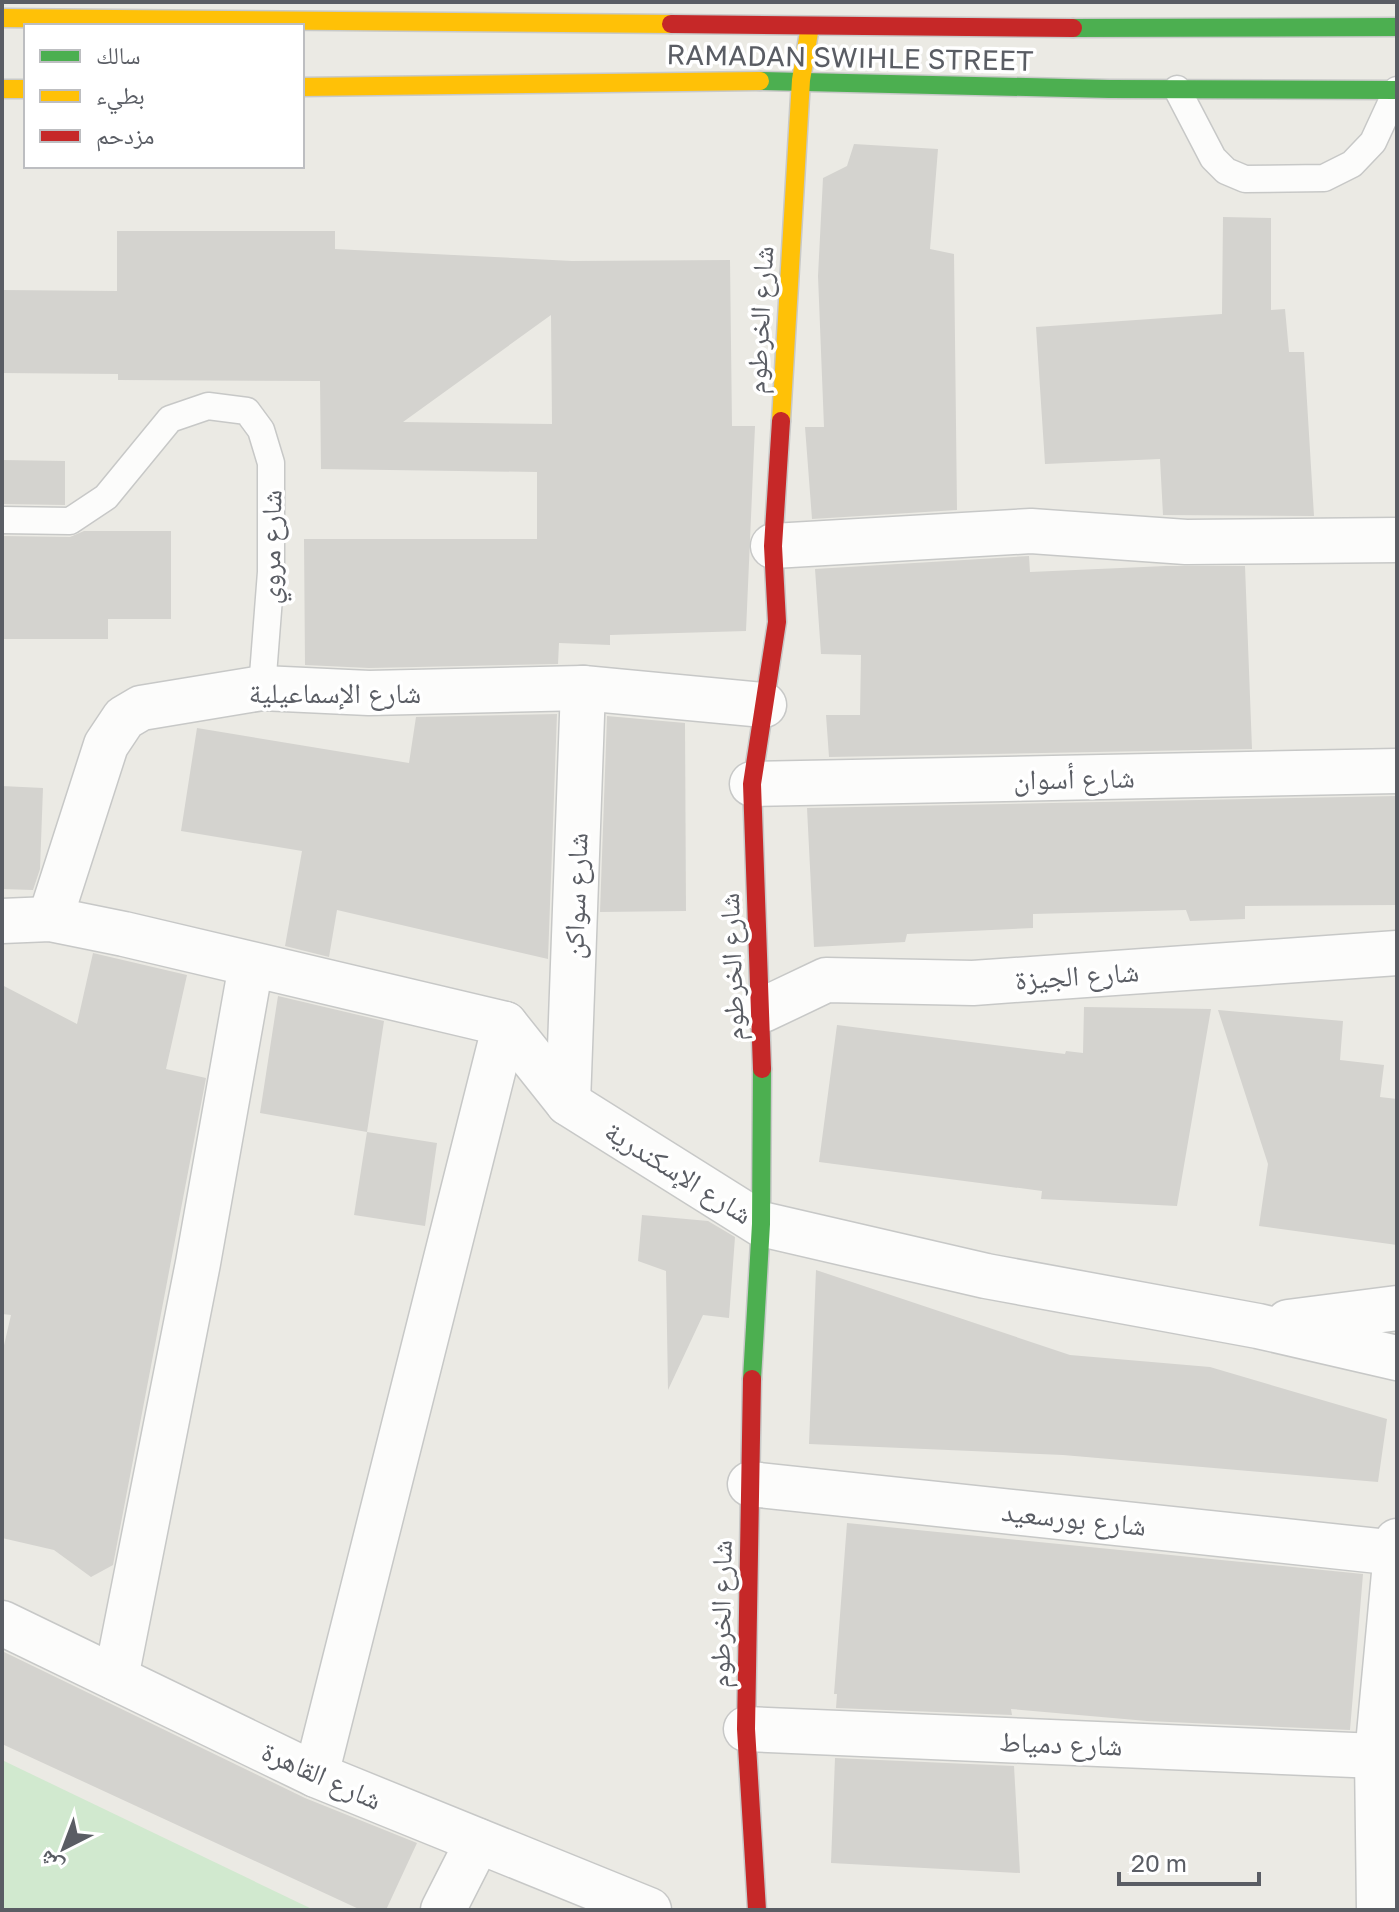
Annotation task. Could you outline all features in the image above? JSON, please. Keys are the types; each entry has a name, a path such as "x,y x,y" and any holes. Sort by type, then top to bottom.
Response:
{"main road":[{"name":"RAMADAN SWIHLE STREET","path":"2,18 424,11 810,26 1211,15 1397,27"},
{"name":"شارع الخرطوم","path":"757,1910 746,1729 750,1484 761,1224 763,1010 752,784 777,622 773,546 801,80 810,26"},
{"name":"RAMADAN SWIHLE STREET","path":"304,87 801,80 1177,89 1397,90"},
{"path":"2,89 24,89"}],"street":[{"path":"773,546 1031,531 1186,542 1397,540"},
{"name":"شارع الإسماعيلية","path":"50,919 106,745 124,718 141,708 262,688 369,693 583,688 764,705"},
{"name":"شارع سواكن","path":"568,1103 583,688"},
{"name":"شارع أسوان","path":"752,784 1397,771"},
{"path":"2,921 50,919 505,1024 316,1775"},
{"name":"شارع الجيزة","path":"763,1010 826,980 973,983 1397,953"},
{"path":"116,1678 198,1263 251,965"},
{"name":"شارع الإسكندرية","path":"505,1024 568,1103 761,1224 986,1276 1258,1326 1397,1358"},
{"path":"1258,1326 1397,1308"},
{"name":"شارع بورسعيد","path":"750,1484 1396,1549"},
{"path":"1379,1910 1377,1756 1396,1549"},
{"name":"شارع القاهرة","path":"2,1623 316,1775 649,1910"},
{"name":"شارع دمياط","path":"746,1729 1377,1756"},
{"path":"443,1910 478,1841"}],"lane":[{"path":"1177,89 1213,158 1226,171 1245,179 1324,178 1352,164 1373,142 1397,90"},
{"name":"شارع مروي","path":"2,520 70,521 106,497 170,419 208,406 247,411 261,430 271,463 271,572 262,688"}],"green space":[{"path":"2,1760 314,1910 2,1910"}],"building":[{"path":"854,144 938,149 930,249 954,254 957,510 812,519 805,427 824,427 818,276 823,178 847,166"},
{"path":"1223,217 1271,218 1271,310 1285,309 1289,352 1304,352 1314,516 1163,515 1160,459 1045,464 1036,327 1222,314"},
{"path":"117,231 335,231 335,249 572,261 730,260 732,426 755,426 746,631 610,635 610,645 559,643 558,664 369,668 305,665 304,539 537,539 537,472 321,469 320,381 118,380 118,374 2,373 2,290 117,291","holes":["551,315 552,424 403,422"]},
{"path":"2,460 65,461 65,505 2,504"},
{"path":"84,531 171,531 171,619 108,619 108,639 2,639 2,536 70,537"},
{"path":"1029,556 1030,572 1245,566 1252,749 829,757 826,715 860,715 861,655 821,654 815,569"},
{"path":"557,714 548,959 337,910 329,957 285,946 302,851 181,831 197,728 409,763 416,717"},
{"path":"607,716 685,723 686,911 600,912"},
{"path":"2,786 43,788 40,869 33,890 2,889"},
{"path":"1397,796 1397,905 1245,906 1245,919 1190,921 1186,910 1033,914 1033,928 907,934 905,942 814,947 807,808"},
{"path":"93,953 187,975 166,1069 206,1078 113,1565 91,1577 54,1550 2,1538 2,1354 11,1315 2,1314 2,985 77,1024"},
{"path":"278,996 384,1021 367,1132 260,1113"},
{"path":"1084,1007 1211,1009 1177,1206 1041,1199 1042,1191 819,1162 837,1025 1065,1054 1066,1051 1083,1053"},
{"path":"1218,1010 1343,1021 1340,1060 1384,1065 1380,1097 1397,1099 1397,1245 1259,1226 1268,1164"},
{"path":"367,1132 437,1143 425,1226 354,1215"},
{"path":"642,1215 708,1221 735,1237 729,1318 703,1315 668,1390 666,1271 638,1261"},
{"path":"816,1270 1070,1355 1210,1367 1387,1419 1378,1482 1063,1455 809,1444"},
{"path":"847,1523 1363,1574 1350,1730 1147,1721 1011,1709 1012,1715 836,1708 837,1694 834,1694"},
{"path":"2,1651 305,1798 417,1843 386,1910 361,1910 2,1744"},
{"path":"835,1758 1014,1766 1020,1873 831,1863"}],"traffic: fast":[{"path":"1073,28 1397,27"},
{"path":"760,81 1109,89 1397,90"},
{"path":"752,1379 761,1224 762,1069"}],"traffic: slow":[{"path":"2,18 671,24"},
{"path":"781,421 801,80 810,26"},
{"path":"304,87 760,81"},
{"path":"2,89 24,89"}],"traffic: jam":[{"path":"671,24 1073,28"},
{"path":"762,1069 752,784 777,622 773,546 781,421"},
{"path":"752,1379 746,1729 757,1910"}]}
